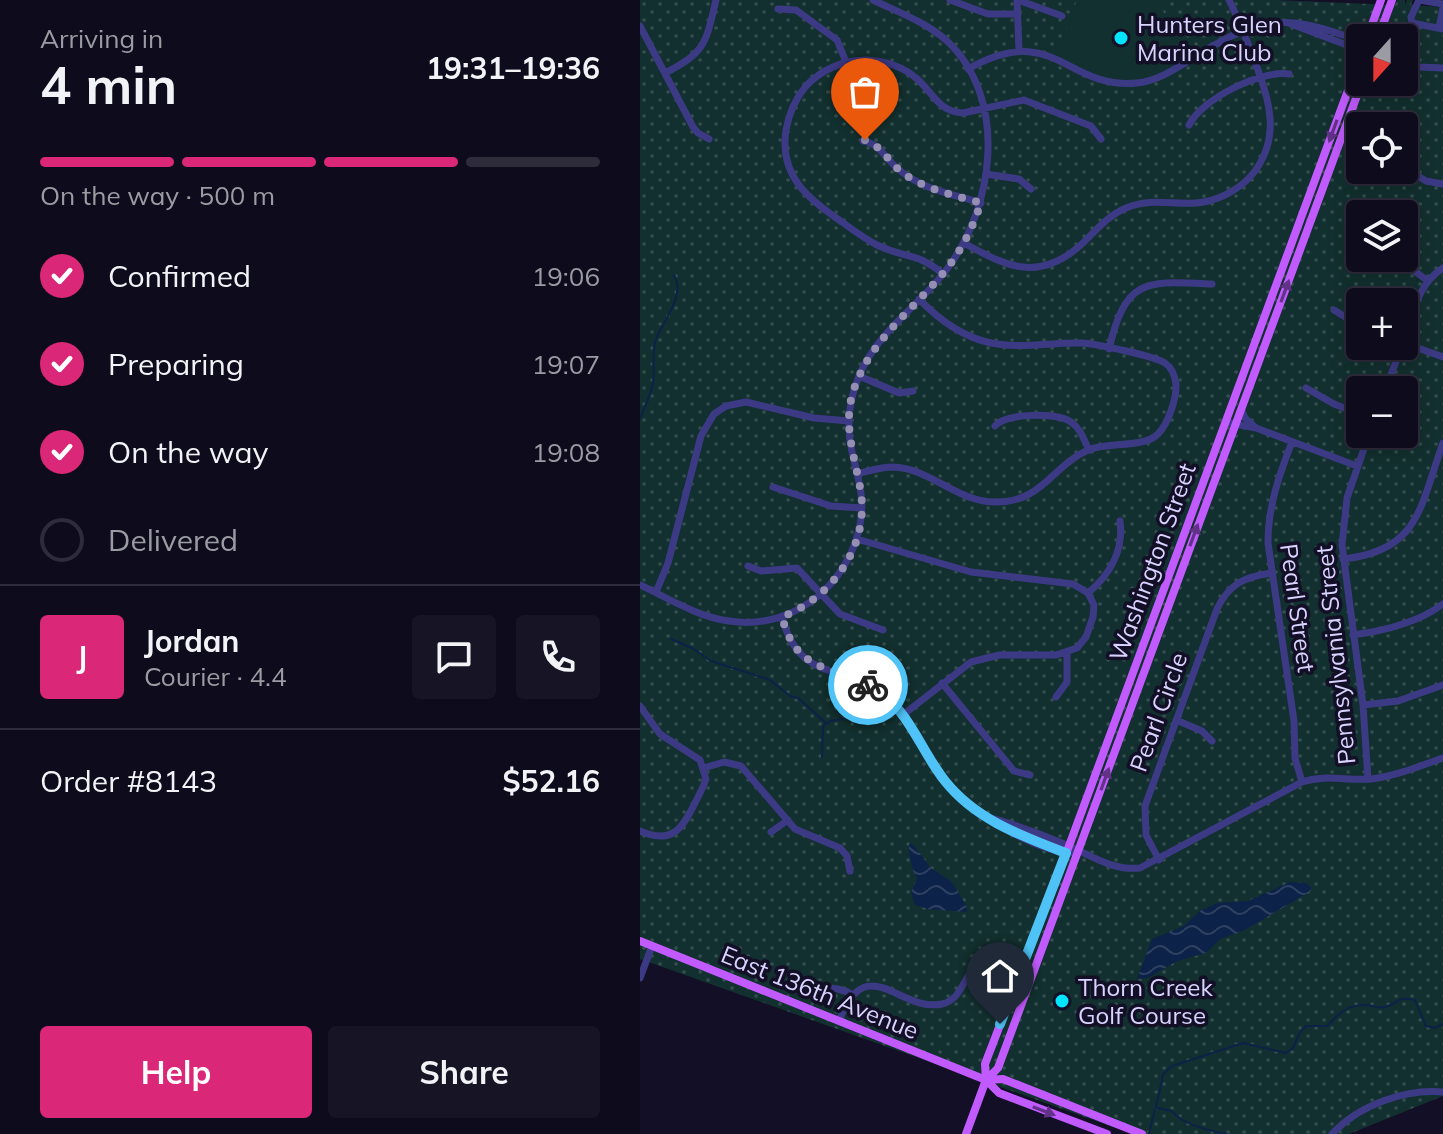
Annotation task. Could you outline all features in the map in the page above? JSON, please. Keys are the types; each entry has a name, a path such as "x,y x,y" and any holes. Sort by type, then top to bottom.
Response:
{"main road":[{"path":"1372,24 1381,0"},
{"path":"1383,24 1392,0"},
{"name":"Washington Street","path":"986,1080 998,1068 1078,852 1346,96"},
{"name":"Washington Street","path":"966,1134 986,1080 985,1064 1230,423 1241,409 1357,96"},
{"name":"East 136th Avenue","path":"640,941 986,1080 999,1093 1107,1134"},
{"name":"East 136th Avenue","path":"986,1080 1003,1079 1142,1134"}],"street":[{"path":"665,73 689,61 701,48 716,0"},
{"path":"640,585 704,615 728,621 758,622 782,617 802,608 821,594 847,563 857,539 862,508 849,421 859,376 877,344 943,274 964,243 981,203 986,174 987,138 983,109 968,69 957,51 933,30 873,0"},
{"path":"950,0 988,14 1018,14"},
{"path":"1019,50 1018,0 1062,16"},
{"path":"964,243 1012,266 1046,266 1069,256 1105,222 1124,209 1154,201 1204,202 1232,192 1243,184 1259,165 1270,138 1270,106 1229,0"},
{"path":"1419,0 1443,6 1441,29 1412,23 1411,17 1419,0"},
{"path":"778,9 794,8 839,42 846,62"},
{"path":"968,69 991,57 1019,50 1048,55 1105,80 1140,83 1167,74 1229,35 1270,23 1312,24 1346,36"},
{"path":"1288,23 1346,45"},
{"path":"640,26 696,130 709,139"},
{"path":"943,274 916,255 877,245 819,207 804,193 791,173 785,140 792,108 813,80 846,62 864,60 891,64 915,77 946,110 963,113 1026,101 1095,128 1101,139"},
{"path":"1418,67 1443,68"},
{"path":"1189,125 1200,110 1239,86 1277,72 1289,74"},
{"path":"863,141 878,146 894,165 917,182 981,203"},
{"path":"986,174 1019,179 1031,189"},
{"path":"1418,177 1443,184"},
{"path":"1232,192 1239,201"},
{"path":"1418,300 1428,281 1443,268"},
{"path":"1416,272 1428,281"},
{"path":"1109,349 1121,309 1142,288 1164,282 1212,284"},
{"path":"857,474 896,467 920,474 969,498 992,503 1017,499 1038,491 1071,461 1089,450 1109,444 1151,444 1171,408 1176,392 1174,373 1158,360 1083,343 1016,345 984,341 949,325 919,299"},
{"path":"1334,310 1346,317"},
{"path":"1418,348 1443,357"},
{"path":"1174,373 1183,370"},
{"path":"859,376 899,393 913,391"},
{"path":"1306,388 1346,409"},
{"path":"656,592 668,563 701,436 714,414 731,404 751,402 814,418 849,421"},
{"path":"1241,409 1245,418 1256,428"},
{"path":"995,426 1000,420 1008,418 1058,417 1075,425 1089,450"},
{"path":"1230,423 1256,428 1357,466"},
{"name":"Pearl Street","path":"1292,442 1274,495 1268,532 1271,573 1294,721 1295,758 1302,782"},
{"path":"1343,559 1381,552 1403,536 1417,515 1443,443"},
{"name":"Pennsylvania Street","path":"1364,448 1344,516 1343,559 1363,705 1368,779"},
{"path":"773,487 831,506 862,508"},
{"path":"1038,491 1043,500"},
{"path":"1264,493 1274,495"},
{"path":"1088,593 1100,584 1111,568 1122,537 1120,521"},
{"path":"857,539 971,572 1073,584 1088,593 1094,605 1082,643 1067,653 999,655 971,662 904,714"},
{"path":"748,566 761,571 797,568 849,619 883,630"},
{"name":"Pearl Circle","path":"1159,860 1146,835 1145,806 1217,609 1234,578 1271,573"},
{"path":"1353,635 1398,625 1443,604"},
{"path":"782,617 790,639 802,657 823,669 874,688 904,714 945,781 967,804 987,817 1068,850 1127,869 1140,868 1159,860 1302,782 1324,777 1368,779 1387,776 1443,758"},
{"path":"967,650 971,662"},
{"path":"1056,697 1067,682 1067,653"},
{"path":"942,683 1014,771 1030,775"},
{"path":"1363,705 1398,701 1443,685"},
{"path":"640,706 660,734 697,757 704,768 704,785 681,827 661,836 640,831"},
{"path":"1176,720 1202,731 1212,741"},
{"path":"704,768 724,762 741,766 800,833 840,848 847,856 850,871"},
{"path":"771,832 788,820"},
{"path":"640,978 652,946"},
{"path":"839,1021 851,994 869,986 878,986 923,1003 942,1004 957,995 974,968 982,962 990,960 1033,973"},
{"path":"796,983 807,987 841,989 851,994"},
{"path":"1332,1134 1353,1116 1391,1098 1425,1091 1443,1092"}],"green space":[{"path":"640,0 1275,0 1395,5 1397,0 1405,0 1405,5 1407,0 1413,0 1411,5 1443,7 1443,1096 1349,1134 1143,1134 1113,1127 640,959"},
{"name":"Hunters Glen Marina Club","path":"1077,0 1156,0 1192,58 1155,79 1113,82 1055,58"}],"water":[{"path":"912,843 931,868 951,881 967,912 915,905 911,892 917,879 910,858 909,844"},
{"path":"1290,882 1306,883 1311,891 1245,930 1220,939 1206,953 1177,961 1148,978 1137,979 1152,939 1184,926 1200,911 1217,903 1248,901"}],"waterway":[{"path":"640,419 653,383 656,339 675,300 677,283 674,275"},
{"path":"671,639 711,661 770,680 790,696 798,698 826,723"},
{"path":"822,757 823,726 830,721 843,719"},
{"path":"1149,1134 1163,1074 1172,1066 1243,1043 1286,1053 1293,1048 1306,1026 1327,1026 1343,1011 1359,1005 1383,1007 1400,999 1415,1000 1426,1026 1435,1028 1443,1024"},
{"path":"1157,1108 1172,1111 1197,1127 1227,1134"}],"way so far":[{"path":"865,140 878,146 894,165 917,182 981,203 970,232 948,268 881,340 866,361 852,397 849,421 862,500 857,539 847,563 834,581 812,602 782,617 790,639 806,660 868,685"}],"place":[{"name":"Hunters Glen Marina Club","path":"1121,38"},
{"name":"Thorn Creek Golf Course","path":"1062,1001"}],"route":[{"path":"868,685 888,697 904,714 940,774 967,804 1000,826 1066,853 1000,1024"}]}
